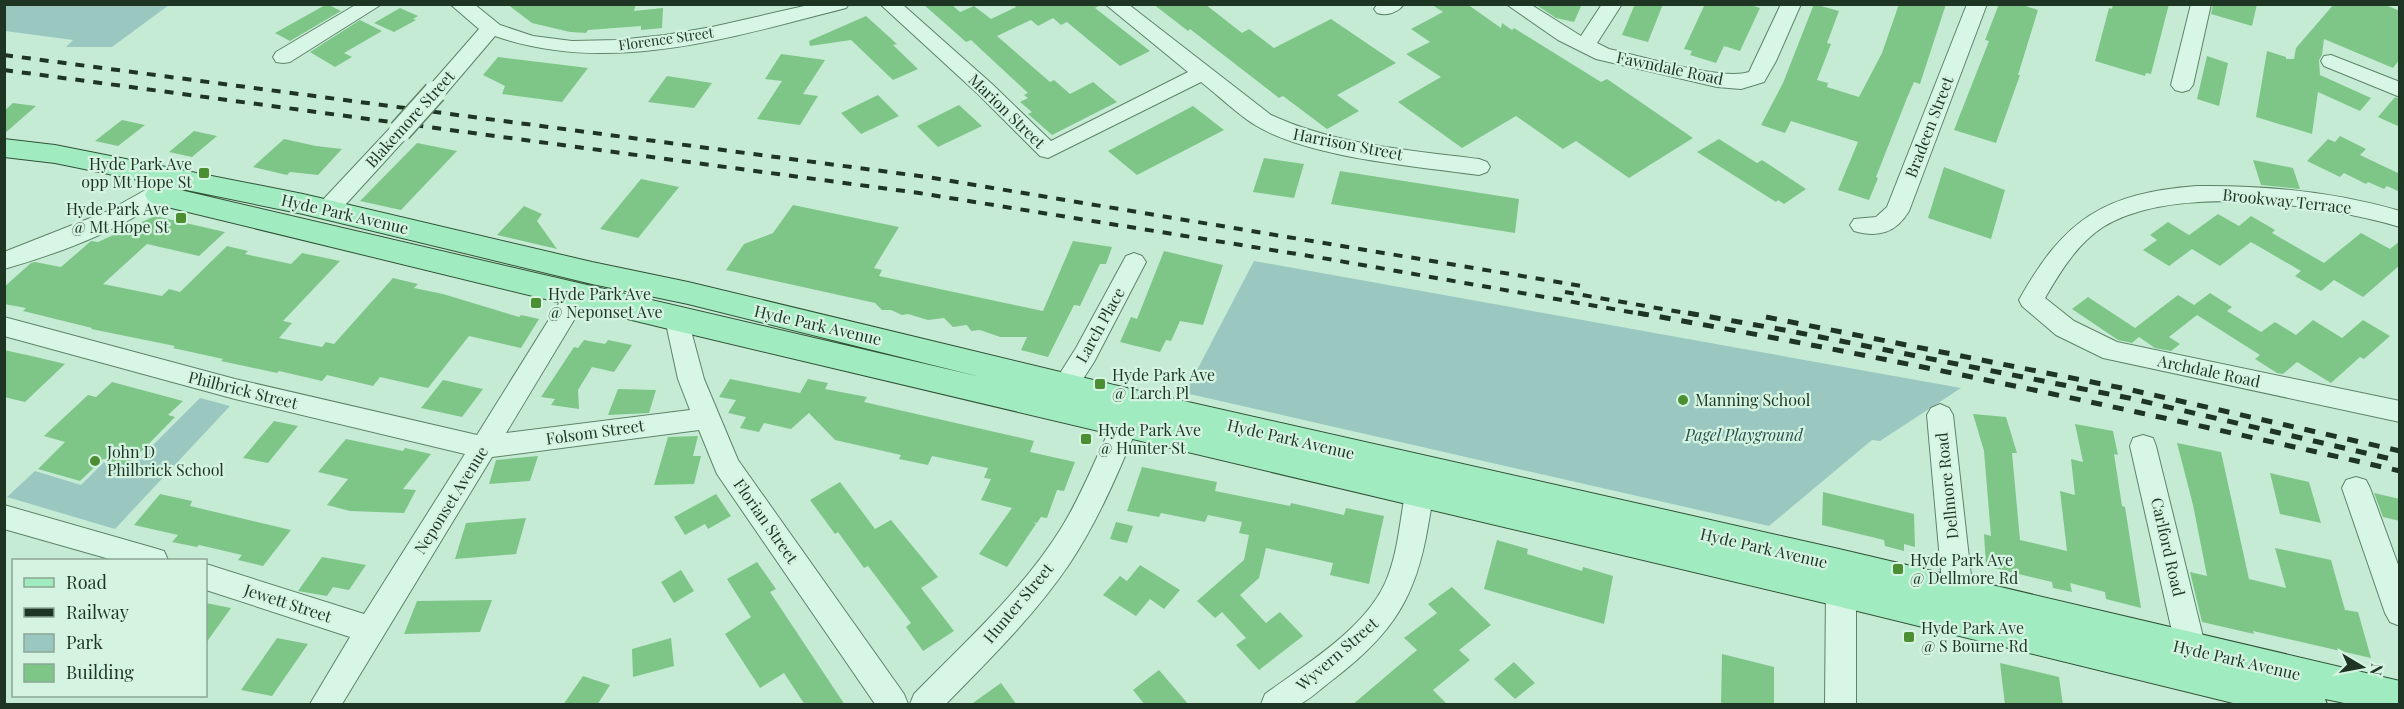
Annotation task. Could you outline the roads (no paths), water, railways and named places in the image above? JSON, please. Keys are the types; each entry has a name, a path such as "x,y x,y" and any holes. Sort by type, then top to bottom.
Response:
{"main road":[{"name":"Hyde Park Avenue","path":"4,148 55,154 166,187 319,220 2194,663 2400,699"},
{"name":"Hyde Park Avenue","path":"4,166 166,187"},
{"name":"Hyde Park Avenue","path":"319,220 577,295 676,319 802,334"},
{"name":"Hyde Park Avenue","path":"1840,578 1958,594 2194,663 2308,705"}],"street":[{"path":"283,57 372,4"},
{"name":"Florence Street","path":"491,28 535,41 595,46 667,41 752,14 839,4"},
{"name":"Marion Street","path":"890,4 985,89 1048,151 1202,73"},
{"name":"Harrison Street","path":"1116,4 1263,120 1283,131 1383,153 1479,167"},
{"name":"Fawndale Road","path":"1516,4 1565,36 1585,46 1621,58 1717,80 1740,82 1757,77 1791,4"},
{"path":"1585,46 1612,4"},
{"name":"Bradeen Street","path":"1862,225 1882,226 1897,211 1977,4"},
{"path":"2182,85 2201,4"},
{"path":"470,6 491,28"},
{"name":"Blakemore Street","path":"319,220 491,28"},
{"path":"2331,61 2400,90"},
{"path":"4,261 119,215 166,187"},
{"name":"Brookway Terrace","path":"2031,300 2059,257 2077,237 2111,213 2139,203 2180,195 2225,193 2270,196 2370,210 2400,219"},
{"name":"Larch Place","path":"1059,396 1085,355 1134,262"},
{"name":"Neponset Avenue","path":"325,705 577,295"},
{"name":"Archdale Road","path":"2031,300 2065,328 2112,351 2400,412"},
{"name":"Florian Street","path":"676,319 691,379 727,466 893,705"},
{"name":"Philbrick Street","path":"4,326 235,389 483,447"},
{"name":"Hunter Street","path":"925,705 998,629 1047,572 1097,489 1130,413"},
{"name":"Dellmore Road","path":"1940,415 1958,594"},
{"name":"Folsom Street","path":"483,447 707,418"},
{"name":"Carlford Road","path":"2144,446 2194,663"},
{"name":"Wyvern Street","path":"1276,705 1368,631 1383,614 1403,577 1421,482"},
{"path":"2356,488 2400,613"},
{"path":"4,518 147,559"},
{"name":"Jewett Street","path":"207,577 371,630"},
{"path":"1840,578 1841,705"}],"railway":[{"path":"4,55 927,177 1582,286"},
{"path":"4,70 919,193 1334,260 1647,315"},
{"path":"1565,292 1697,315"},
{"path":"1638,313 2020,387 2400,471"},
{"path":"1688,313 2129,398 2400,461"},
{"path":"1766,317 2127,389 2400,451"}],"place":[{"name":"Hyde Park Ave opp Mt Hope St","path":"204,173"},
{"name":"Hyde Park Ave @ Mt Hope St","path":"181,218"},
{"name":"Hyde Park Ave @ Neponset Ave","path":"536,303"},
{"name":"Hyde Park Ave @ Larch Pl","path":"1100,384"},
{"name":"Manning School","path":"1683,400"},
{"name":"Hyde Park Ave @ Hunter St","path":"1086,439"},
{"name":"John D Philbrick School","path":"95,461"},
{"name":"Hyde Park Ave @ Dellmore Rd","path":"1898,569"},
{"name":"Hyde Park Ave @ S Bourne Rd","path":"1909,637"}],"park label":[{"name":"Pagel Playground","path":"1744,435"}]}
